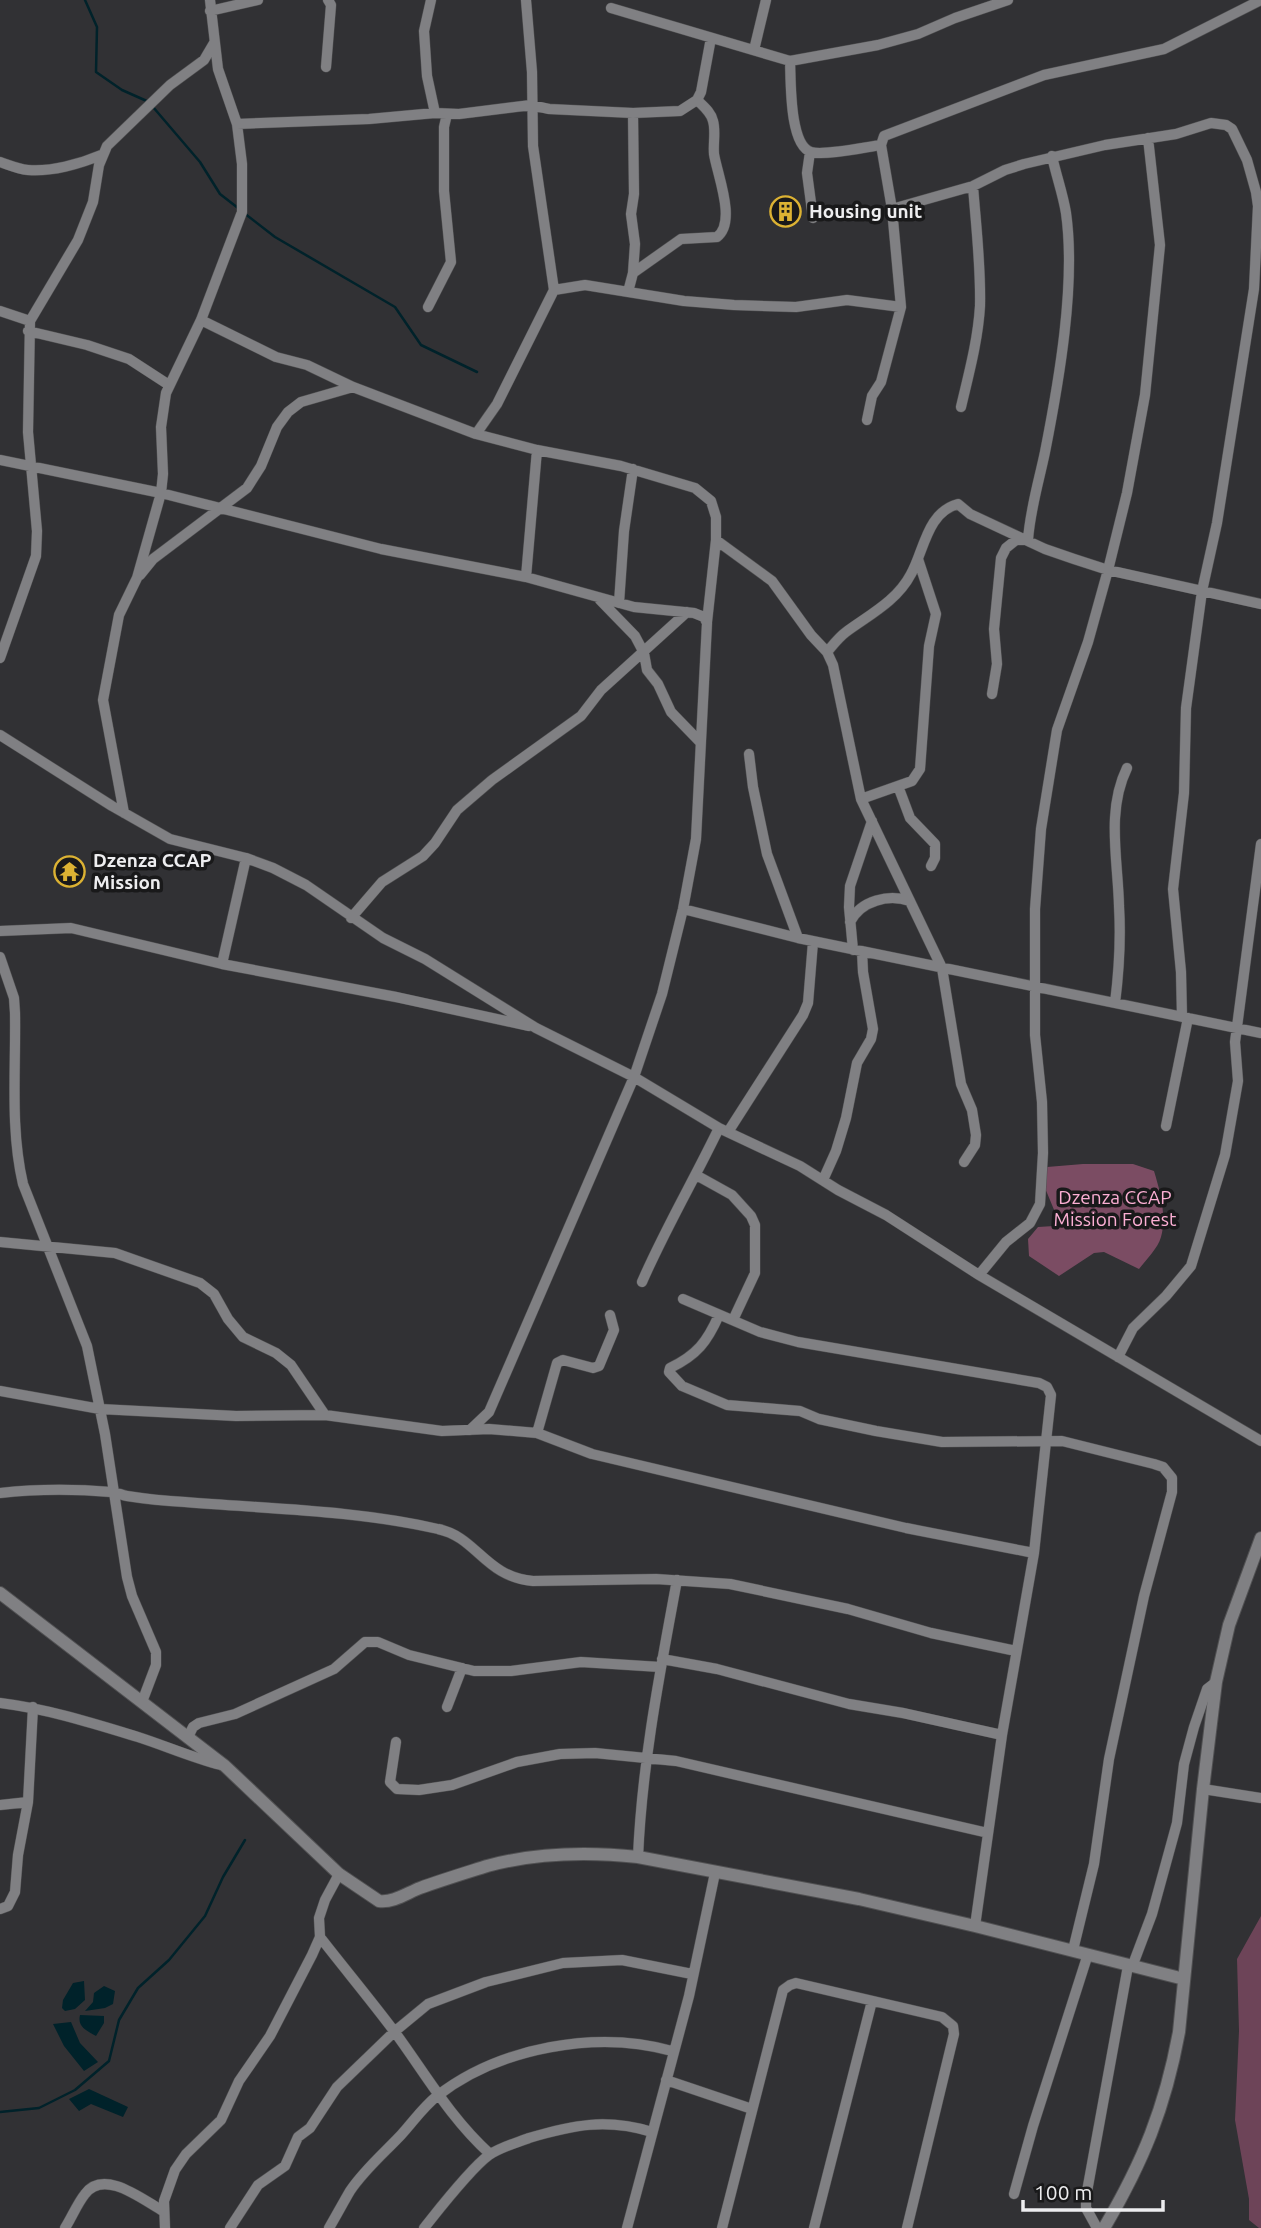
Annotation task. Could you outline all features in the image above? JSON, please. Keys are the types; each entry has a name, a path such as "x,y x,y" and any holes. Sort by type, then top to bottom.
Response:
{"street":[{"path":"124,813 103,700 119,615 137,578 161,493 162,409 169,385 201,320 242,212 242,164 237,124 218,69 210,0"},
{"path":"210,11 258,0"},
{"path":"326,67 331,5 328,0"},
{"path":"431,0 424,31 429,96 435,113"},
{"path":"476,434 498,404 554,290 550,251 536,181 526,0"},
{"path":"754,50 766,0"},
{"path":"611,8 790,61 892,42 1008,0"},
{"path":"867,420 872,396 881,382 901,307 882,138 889,133 1044,75 1164,49 1261,0"},
{"path":"237,124 447,114 531,105 549,109 633,113 680,111 696,100 704,84 711,38"},
{"path":"0,658 36,555 37,531 29,432 29,326 89,214 96,192 101,155 150,103 204,60 214,43"},
{"path":"790,61 794,118 801,142 810,152 881,145"},
{"path":"193,69 205,66 218,69"},
{"path":"633,273 681,239 717,237 723,230 725,206 714,154 714,123 709,113 696,100"},
{"path":"628,292 633,273 635,244 631,214 634,194 633,113"},
{"path":"428,307 451,262 444,191 444,127 447,114"},
{"path":"892,209 973,186 1005,170 1052,156 1176,134 1211,123 1226,125 1237,135 1250,169 1257,199 1254,289 1219,509 1202,591 1186,708 1184,793 1173,890 1185,1018 1166,1126"},
{"path":"979,1275 1006,1242 1030,1223 1040,1204 1042,1102 1035,1035 1035,909 1041,829 1052,749 1088,642 1108,570 1127,493 1145,395 1160,246 1147,138"},
{"path":"810,152 807,173 813,218"},
{"path":"0,162 20,169 34,170 82,162 101,155"},
{"path":"1028,541 1029,521 1045,451 1063,339 1069,258 1066,213 1052,156"},
{"path":"961,407 977,337 980,306 973,186"},
{"path":"554,290 585,285 684,301 734,305 796,307 847,300 901,307"},
{"path":"0,311 29,326 129,359 169,385"},
{"path":"201,320 276,357 307,365 353,387 476,434 537,450 633,469 695,488 711,501 716,517 700,742 698,826 683,909 662,994 634,1077 489,1412 470,1430"},
{"path":"137,578 153,559 247,488 255,478 277,426 288,412 301,402 353,387"},
{"path":"526,577 537,450"},
{"path":"0,460 161,493 381,549 526,577 634,607 687,612 700,615 707,623"},
{"path":"619,603 624,531 633,469"},
{"path":"827,652 844,633 868,618 902,588 935,520 958,504 970,514 1045,549 1108,570 1261,604"},
{"path":"716,540 772,581 834,665 861,799 942,968 961,1084 972,1110 976,1135 975,1145 964,1162"},
{"path":"992,694 997,664 994,629 1001,558 1006,548 1016,540 1028,541"},
{"path":"861,799 912,781 920,769 929,646 936,614 918,559"},
{"path":"597,597 614,611 635,636 644,653 648,670 671,712 700,742"},
{"path":"351,918 382,882 423,856 457,810 492,780 581,716 601,690 687,612"},
{"path":"0,735 124,813 178,842 273,867 306,885 383,938 425,958 536,1028 634,1077 723,1130 800,1166 913,1230 979,1275 1261,1441"},
{"path":"749,754 767,854 799,938"},
{"path":"1115,1003 1120,908 1115,836 1116,797 1127,768"},
{"path":"898,786 910,818 935,844 935,858 931,866"},
{"path":"823,1180 836,1151 846,1118 857,1063 871,1039 873,1029 863,972 850,922 850,886 872,821"},
{"path":"1118,1357 1133,1328 1174,1286 1195,1258 1228,1144 1238,1081 1236,1042 1246,948 1261,844"},
{"path":"222,964 246,858"},
{"path":"850,922 855,914 884,897 910,901"},
{"path":"683,909 813,942 1261,1033"},
{"path":"0,931 71,928 222,964 396,997 536,1028"},
{"path":"642,1282 677,1207 696,1174 723,1130 803,1015 808,1003 813,942"},
{"path":"0,957 14,998 20,1171 26,1195 84,1337 100,1409 132,1596 156,1651 156,1665 142,1702"},
{"path":"696,1174 732,1195 751,1216 755,1225 755,1273 733,1320"},
{"path":"0,1242 115,1253 200,1283 214,1294 228,1320 243,1337 276,1353 291,1365 325,1415"},
{"path":"683,1299 760,1332 798,1342 1039,1383 1047,1387 1051,1395 1034,1553 1002,1735 975,1926"},
{"path":"537,1433 556,1363 563,1360 593,1368 599,1366 614,1330 610,1315"},
{"path":"719,1315 704,1343 690,1358 670,1368 669,1372 682,1386 719,1403 800,1411 819,1419 864,1429 942,1442 1045,1441 1074,1444 1154,1464 1169,1472 1173,1485 1144,1596 1109,1759 1094,1864 1073,1950"},
{"path":"0,1391 100,1409 236,1416 325,1415 431,1430 499,1429 537,1433 592,1454 906,1528 1034,1553"},
{"path":"0,1493 38,1490 115,1492 171,1501 312,1510 441,1529 464,1541 497,1570 527,1581 677,1580 730,1584 848,1609 931,1633 1016,1651"},
{"path":"1104,2228 1150,2139 1162,2107 1179,2032 1216,1682 1229,1625 1261,1538"},
{"path":"638,1857 640,1807 661,1663 677,1580"},
{"path":"0,1593 225,1766 339,1874 372,1897 386,1902 458,1875 522,1859 587,1854 638,1857 859,1899 1184,1979"},
{"path":"188,1737 193,1727 200,1723 235,1714 334,1669 365,1642 378,1642 392,1650 462,1668 511,1671 580,1662 661,1663 717,1669 849,1704 1002,1735"},
{"path":"447,1707 462,1668"},
{"path":"1097,2228 1086,2208 1086,2197 1130,1967 1152,1914 1177,1823 1184,1765 1194,1727 1207,1689 1216,1682"},
{"path":"0,1703 74,1716 140,1737 190,1757 225,1766"},
{"path":"0,1909 8,1906 15,1892 18,1855 28,1802 33,1707"},
{"path":"396,1742 390,1782 397,1789 419,1790 452,1785 517,1762 560,1754 595,1753 647,1758 716,1770 988,1833"},
{"path":"1203,1789 1260,1796"},
{"path":"0,1805 28,1802"},
{"path":"627,2228 672,2051 689,1996 715,1873"},
{"path":"165,2228 163,2211 167,2189 175,2170 186,2154 226,2111 239,2081 270,2036 320,1937 319,1918 339,1874"},
{"path":"320,1937 394,2032 437,2096 490,2154"},
{"path":"1014,2194 1088,1954"},
{"path":"230,2228 258,2185 285,2166 298,2137 310,2129 338,2087 394,2032 428,2004 486,1982 536,1968 573,1962 622,1961 692,1974"},
{"path":"722,2228 783,1990 796,1983 942,2017 953,2026 954,2034 907,2228"},
{"path":"814,2228 872,2001"},
{"path":"329,2228 362,2176 437,2096 486,2067 544,2049 601,2041 656,2046 672,2051"},
{"path":"666,2080 752,2109"},
{"path":"424,2228 490,2154 550,2131 587,2124 604,2123 652,2132"},
{"path":"65,2228 85,2193 93,2186 102,2184 114,2185 163,2211"}],"shaded area":[{"path":"1261,1916 1259,2228 1249,2220 1249,2199 1235,2120 1239,2031 1237,1959"}],"green space":[{"name":"Dzenza CCAP Mission Forest","path":"1133,1164 1154,1171 1162,1204 1163,1229 1152,1254 1139,1269 1104,1252 1094,1253 1059,1276 1029,1256 1028,1239 1038,1227 1054,1226 1057,1217 1045,1188 1047,1167"}],"water":[{"path":"84,1981 85,2000 75,2009 65,2011 62,2008 63,2000 73,1983"},
{"path":"104,1986 115,1991 113,2004 85,2011 93,2002 94,1993"},
{"path":"80,2015 104,2016 104,2023 96,2036 81,2026"},
{"path":"71,2022 80,2043 98,2062 84,2071 64,2046 53,2024"},
{"path":"89,2089 128,2107 123,2117 91,2104 79,2111 69,2099"}],"waterway":[{"path":"85,0 97,27 96,72 122,90 149,102"},
{"path":"153,107 200,162 220,194 238,208"},
{"path":"244,213 275,237 395,307 421,345 477,372"},
{"path":"0,2112 39,2108 75,2090 109,2061 119,2020 138,1988 169,1960 205,1916 223,1877 245,1840"}],"place":[{"name":"Housing unit","path":"786,211"},
{"name":"Dzenza CCAP Mission","path":"70,871"}]}
